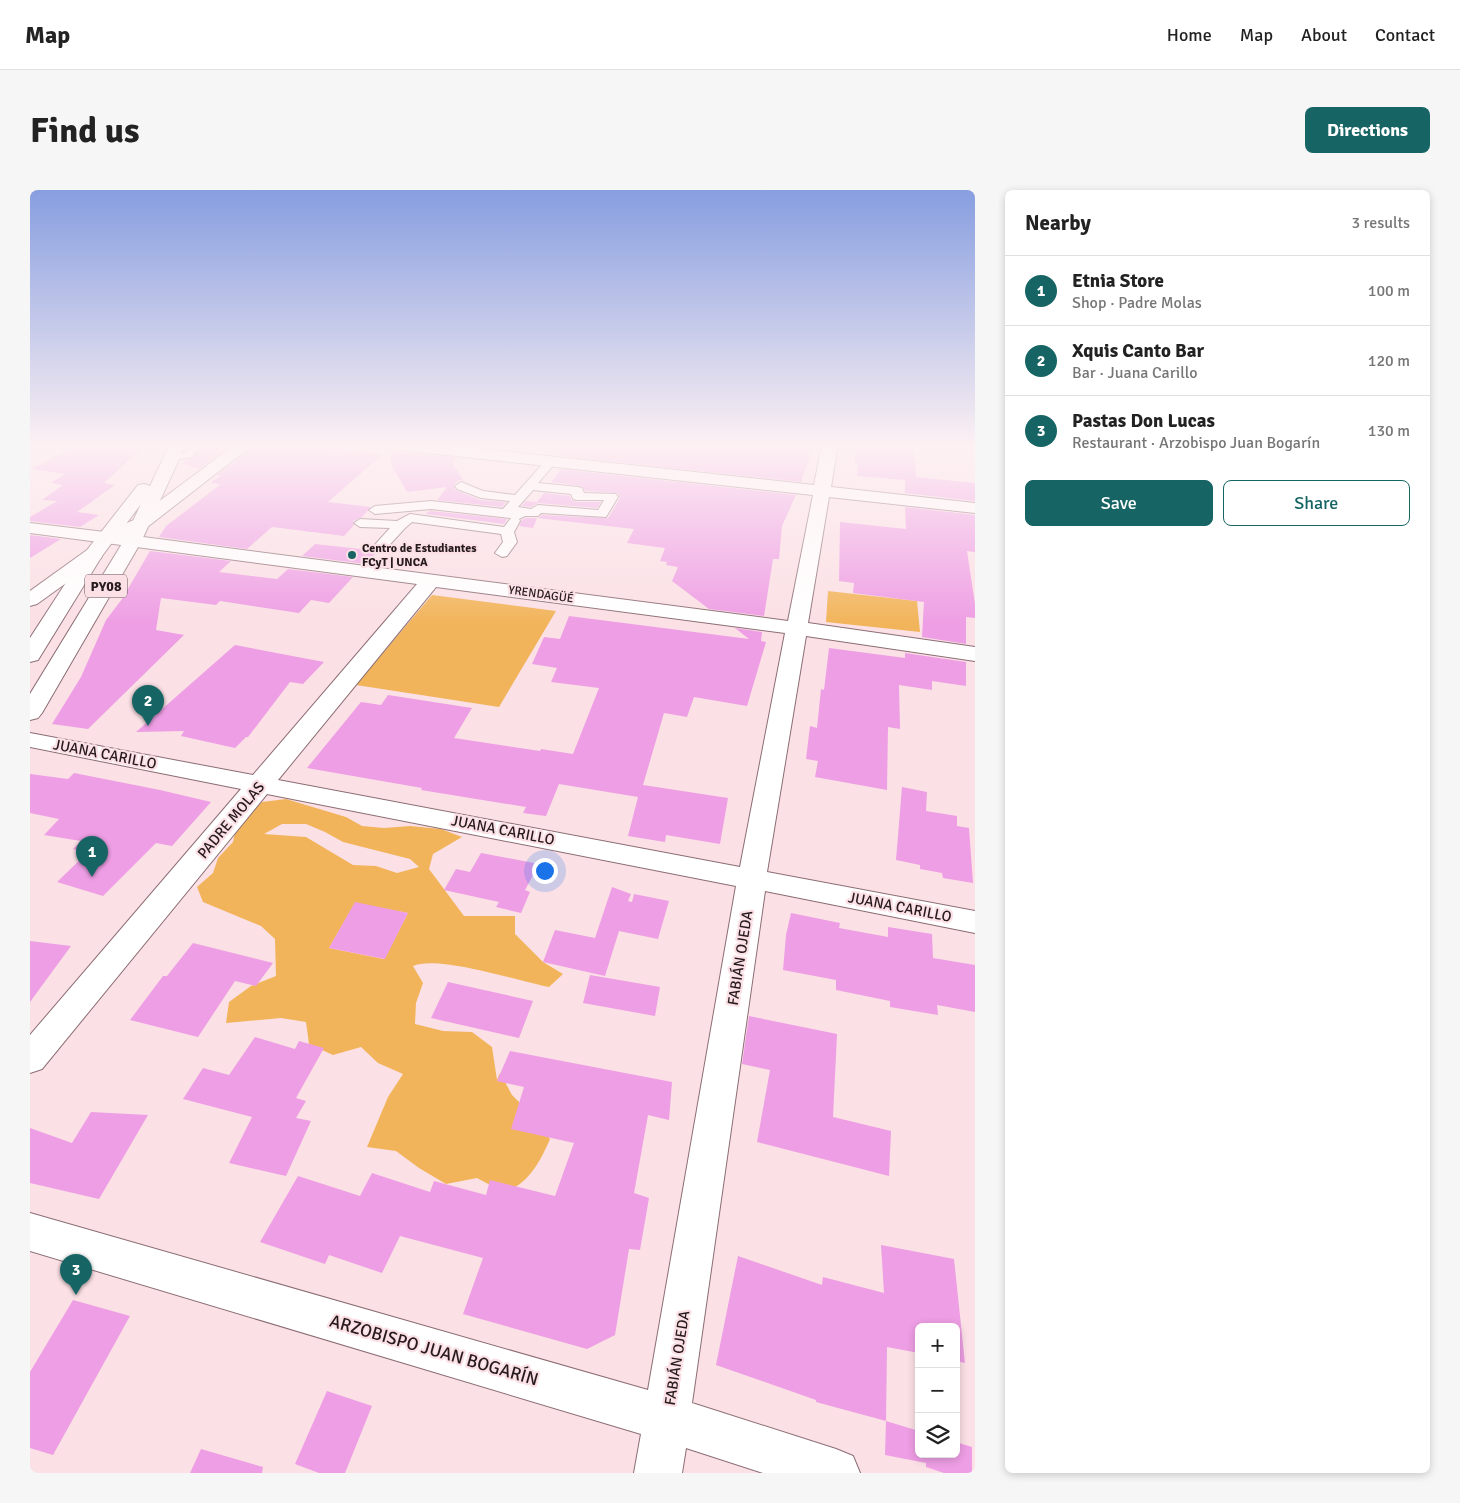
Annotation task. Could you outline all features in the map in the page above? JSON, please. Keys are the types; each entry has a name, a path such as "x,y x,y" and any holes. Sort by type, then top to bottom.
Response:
{"main road":[{"name":"PY08","path":"30,655 100,546 133,504"},
{"name":"PY08","path":"30,713 132,542 150,504"},
{"path":"30,600 100,546 140,524 167,504"},
{"name":"FABIÁN OJEDA","path":"658,1473 752,878 820,504"},
{"path":"936,504 975,508"},
{"name":"YRENDAGÜÉ","path":"30,528 100,546 132,542 796,628 975,654"},
{"name":"PADRE MOLAS","path":"30,1060 431,580"},
{"name":"JUANA CARILLO","path":"30,740 975,922"},
{"name":"ARZOBISPO JUAN BOGARÍN","path":"30,1232 668,1419 836,1473"}],"street":[{"path":"514,504 509,510 520,514"},
{"path":"375,510 431,505 520,514 534,513 538,508 577,510 602,514 608,504"},
{"path":"502,553 510,542 509,526 520,514"},
{"path":"378,549 400,525 410,518 508,530"},
{"path":"360,523 400,525"}],"shaded area":[{"path":"828,591 917,601 920,632 826,622"},
{"path":"432,595 556,611 499,707 356,685"},
{"path":"286,799 346,817 362,826 384,828 410,826 441,829 462,837 433,854 429,869 464,916 515,916 515,934 543,962 563,974 549,987 459,966 425,963 413,966 423,983 416,1003 415,1024 443,1031 472,1032 492,1047 497,1080 500,1073 512,1095 533,1116 550,1139 538,1163 520,1184 503,1192 477,1178 446,1184 419,1168 396,1151 367,1147 388,1097 403,1074 378,1063 361,1047 333,1055 309,1044 306,1022 281,1018 226,1023 229,1002 251,986 276,976 275,939 261,926 203,902 197,887 213,873 218,858 233,842 236,828 262,802","holes":["282,824 306,824 343,842 410,859 419,867 397,873 376,866 353,865 306,837 264,834","355,903 408,913 384,959 329,948"]}],"building":[{"path":"52,504 88,504 77,512 99,515 80,527 30,521 30,517"},
{"path":"195,504 344,504 371,507 362,517 353,521 354,525 344,536 272,527 247,549 159,537 166,526"},
{"path":"473,504 505,504 502,507"},
{"path":"524,504 536,504 531,507 522,506"},
{"path":"548,504 600,504 597,508"},
{"path":"616,504 792,504 782,526 779,559 773,559 764,616 709,609 672,581 678,567 666,565 667,562 660,561 665,548 627,543 634,529 537,518 542,515 608,518"},
{"path":"905,507 975,515 975,552 967,551 975,604 975,618 966,617 966,644 922,637 924,602 853,593 854,583 839,581 840,522 906,529"},
{"path":"429,511 507,519 504,524 426,514"},
{"path":"525,518 537,518 533,528 519,526"},
{"path":"30,535 61,539 30,558"},
{"path":"315,544 370,550 375,554 365,564 302,556"},
{"path":"150,551 231,561 219,572 277,579 288,569 353,577 329,603 311,600 299,613 220,601 216,605 161,598 156,630 184,635 88,729 52,724 81,677 106,620 122,599"},
{"path":"569,616 749,639 735,628 762,632 761,641 766,642 747,706 694,697 687,717 664,713 643,785 728,798 720,844 666,835 665,842 628,836 638,797 559,784 546,816 523,813 526,807 421,790 422,788 307,768 361,702 381,705 388,695 472,708 454,738 573,754 599,688 551,682 557,668 532,664 544,637 560,639"},
{"path":"235,645 324,662 303,684 290,682 248,737 235,748 181,736 184,731 136,732"},
{"path":"829,648 905,658 905,653 966,662 966,686 932,681 932,690 899,685 900,729 888,727 887,790 815,777 818,761 806,759 810,726 817,728 821,689 824,690"},
{"path":"74,773 211,802 172,846 156,843 103,896 57,882 87,853 73,849 81,841 44,835 59,819 30,813 30,774 68,779"},
{"path":"902,787 927,792 926,811 957,816 957,826 969,828 973,883 943,878 942,873 920,869 920,865 896,860"},
{"path":"481,853 539,864 525,890 530,892 521,913 496,907 499,902 444,890 456,869 470,872"},
{"path":"612,887 631,894 628,901 632,902 634,894 669,901 658,939 619,931 605,976 543,962 555,930 595,938"},
{"path":"355,902 408,913 385,959 329,948"},
{"path":"791,913 840,923 839,928 888,937 888,927 932,934 933,958 975,965 975,1012 937,1005 938,1015 890,1007 890,1001 836,990 836,980 783,970 786,935"},
{"path":"30,941 71,946 30,1002"},
{"path":"193,943 273,963 256,986 235,981 198,1037 130,1020 163,976 167,976"},
{"path":"590,975 660,987 655,1016 583,1003"},
{"path":"448,982 533,1001 519,1038 431,1018"},
{"path":"749,1016 837,1034 833,1117 891,1131 889,1176 757,1142 770,1070 742,1064"},
{"path":"255,1037 295,1049 299,1041 324,1048 296,1098 306,1101 296,1118 311,1121 286,1176 229,1163 252,1117 183,1099 203,1068 229,1075"},
{"path":"510,1051 672,1082 669,1120 648,1115 634,1193 649,1198 640,1250 629,1249 615,1335 587,1349 463,1314 483,1258 400,1236 382,1273 329,1255 325,1264 260,1242 298,1176 360,1196 372,1173 430,1192 434,1181 486,1195 490,1180 555,1196 574,1143 511,1129 524,1087 497,1081"},
{"path":"91,1112 148,1115 99,1199 30,1183 30,1128 72,1143"},
{"path":"881,1245 954,1259 965,1363 960,1362 960,1323 915,1323 915,1352 887,1347 886,1421 816,1402 816,1400 716,1365 738,1256 822,1285 823,1277 884,1293"},
{"path":"73,1300 130,1316 53,1455 30,1448 30,1372"},
{"path":"327,1391 372,1406 345,1473 319,1473 295,1464"},
{"path":"886,1421 915,1430 915,1458 960,1458 960,1443 972,1447 972,1473 944,1473 926,1467 926,1463 885,1455"},
{"path":"201,1449 263,1467 262,1473 190,1473"}],"place":[{"name":"Centro de Estudiantes FCyT | UNCA","path":"352,555"},
{"name":"Xquis Canto Bar","path":"148,726"},
{"name":"Etnia Store","path":"92,877"},
{"name":"Pastas Don Lucas","path":"76,1295"}]}
